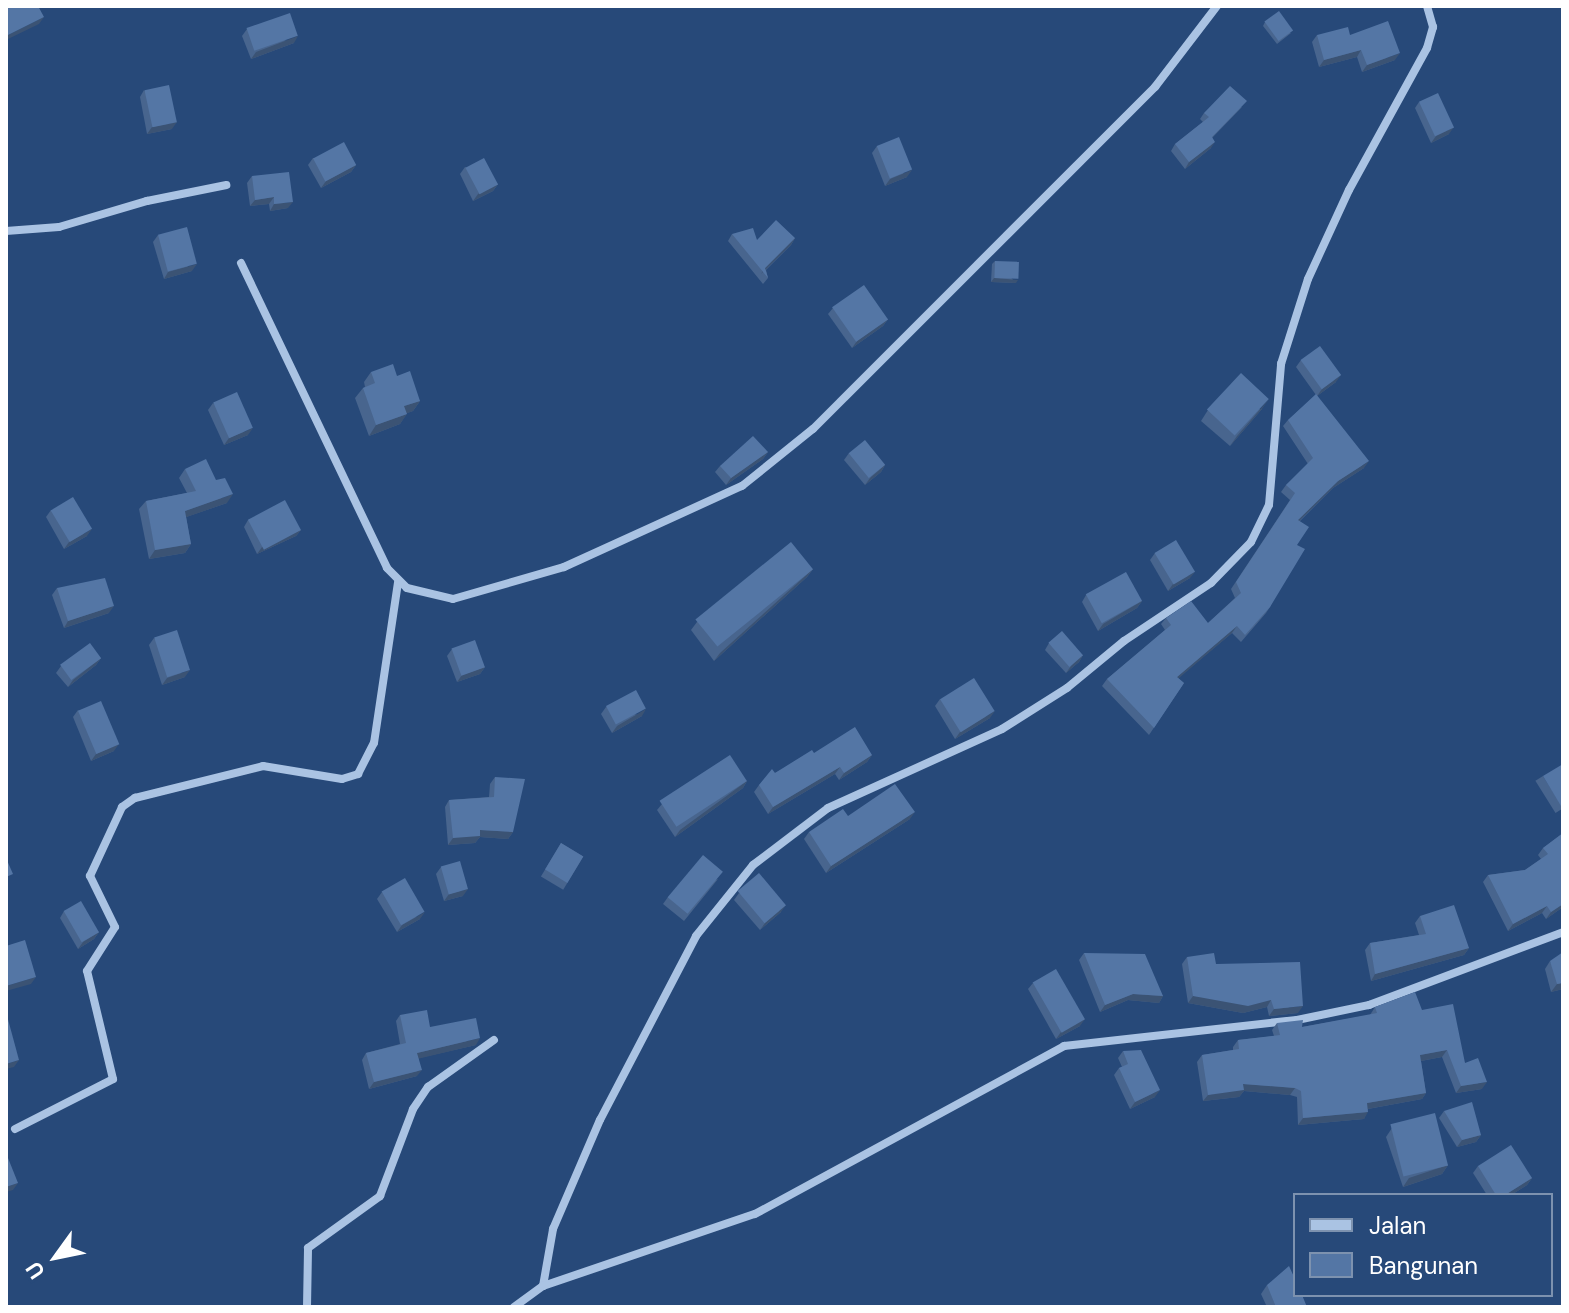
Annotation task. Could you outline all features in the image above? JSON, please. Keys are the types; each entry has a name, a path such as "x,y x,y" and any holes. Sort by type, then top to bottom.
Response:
{"street":[{"path":"241,263 387,568 398,582 453,599 564,567 729,496 813,429 1155,87 1217,6"},
{"path":"543,1286 553,1229 600,1120 696,936 753,865 828,808 1002,729 1067,688 1124,641 1211,583 1251,542 1269,505 1281,364 1308,279 1349,190 1427,48 1433,27 1427,6"},
{"path":"6,231 59,227 147,201 226,185"},
{"path":"15,1129 113,1079 87,971 116,931 90,876 122,807 135,798 263,766 342,779 358,774 374,743 398,582"},
{"path":"514,1307 543,1286 755,1214 1064,1046 1297,1020 1369,1005 1563,932"},
{"path":"307,1307 308,1248 380,1196 413,1109 428,1087 494,1040"}],"building":[{"path":"7,6 38,6 44,17 6,36"},
{"path":"1279,11 1293,30 1279,41 1264,22"},
{"path":"290,13 298,36 254,51 247,28"},
{"path":"1388,21 1400,53 1367,65 1361,50 1324,60 1317,35 1348,27 1350,35"},
{"path":"169,85 177,122 152,127 145,90"},
{"path":"1230,86 1247,101 1212,137 1215,142 1189,162 1175,144 1209,117 1204,113"},
{"path":"1438,93 1454,127 1435,136 1419,102"},
{"path":"899,137 912,169 890,178 877,146"},
{"path":"344,142 356,165 325,181 313,158"},
{"path":"484,158 498,184 480,194 465,168"},
{"path":"289,172 293,202 274,204 274,197 255,200 252,176"},
{"path":"776,220 795,238 765,268 768,278 732,234 753,228 757,240"},
{"path":"187,227 197,264 168,271 158,235"},
{"path":"995,261 1019,262 1018,279 994,278"},
{"path":"864,285 888,319 856,342 832,307"},
{"path":"1320,346 1341,375 1322,389 1301,360"},
{"path":"393,364 397,376 410,371 420,401 404,406 407,414 376,425 363,388 375,383 371,372"},
{"path":"1241,373 1269,399 1235,435 1207,410"},
{"path":"237,392 253,428 229,438 213,403"},
{"path":"1316,394 1369,461 1338,481 1298,520 1309,527 1297,545 1305,549 1270,607 1245,635 1237,626 1177,677 1184,683 1154,728 1107,679 1171,625 1166,618 1191,601 1208,623 1241,593 1236,582 1295,493 1286,485 1313,458 1288,420"},
{"path":"753,436 768,452 731,478 720,466"},
{"path":"865,440 885,465 869,478 849,453"},
{"path":"206,459 216,480 225,478 233,494 185,511 191,544 155,550 146,501 196,491 185,469"},
{"path":"73,497 92,529 70,542 51,510"},
{"path":"285,500 301,530 264,550 248,520"},
{"path":"1176,540 1195,572 1174,585 1155,553"},
{"path":"791,542 813,569 717,647 695,619"},
{"path":"1126,572 1142,601 1102,623 1086,594"},
{"path":"105,578 114,606 68,621 57,588"},
{"path":"177,630 190,670 167,677 154,637"},
{"path":"1062,631 1083,655 1069,667 1048,643"},
{"path":"475,640 485,667 461,676 452,649"},
{"path":"90,643 101,658 71,680 60,665"},
{"path":"974,678 995,711 961,732 940,699"},
{"path":"636,690 646,709 616,725 606,706"},
{"path":"101,701 119,744 96,754 78,711"},
{"path":"855,727 872,755 844,773 840,767 773,807 759,785 772,769 775,773"},
{"path":"730,755 747,781 676,827 660,801"},
{"path":"1563,764 1563,804 1561,806 1543,776"},
{"path":"495,777 525,779 513,832 480,830 480,836 453,838 449,800 494,797"},
{"path":"895,784 915,812 831,866 809,832 843,809 848,816"},
{"path":"1563,833 1563,904 1551,912 1547,906 1513,924 1488,875 1525,870 1548,854 1543,848"},
{"path":"561,843 583,856 567,883 545,870"},
{"path":"703,855 723,872 688,914 668,897"},
{"path":"6,858 13,874 6,877"},
{"path":"460,861 468,889 449,894 441,867"},
{"path":"759,873 786,905 765,923 738,891"},
{"path":"405,878 424,912 401,925 382,892"},
{"path":"81,901 99,932 82,942 64,911"},
{"path":"1454,905 1469,948 1375,974 1370,943 1426,934 1420,916"},
{"path":"25,940 36,977 6,986 6,946"},
{"path":"1563,952 1563,983 1557,984 1550,961"},
{"path":"1084,953 1145,954 1163,996 1133,994 1105,1005"},
{"path":"1214,953 1216,964 1300,962 1303,1006 1274,1009 1271,1000 1248,1006 1193,996 1187,957"},
{"path":"1056,969 1085,1019 1062,1033 1033,982"},
{"path":"1415,992 1422,1010 1453,1004 1465,1063 1478,1058 1487,1082 1461,1086 1447,1050 1420,1055 1426,1093 1367,1103 1368,1112 1303,1118 1301,1091 1295,1088 1243,1084 1244,1090 1208,1095 1202,1055 1239,1049 1238,1040 1280,1035 1277,1023 1303,1020 1302,1027 1377,1013 1375,1007"},
{"path":"427,1010 430,1027 476,1018 480,1038 417,1053 422,1070 374,1082 366,1053 406,1043 400,1015"},
{"path":"6,1012 19,1060 6,1064"},
{"path":"1141,1050 1160,1090 1135,1102 1119,1068 1128,1064 1123,1051"},
{"path":"1472,1102 1481,1135 1462,1140 1444,1111"},
{"path":"1435,1113 1448,1165 1403,1177 1390,1124"},
{"path":"1511,1145 1532,1178 1508,1193 1495,1193 1478,1166"},
{"path":"6,1153 18,1183 6,1187"},
{"path":"1289,1266 1293,1275 1293,1297 1303,1297 1307,1307 1276,1307 1267,1285"}]}
